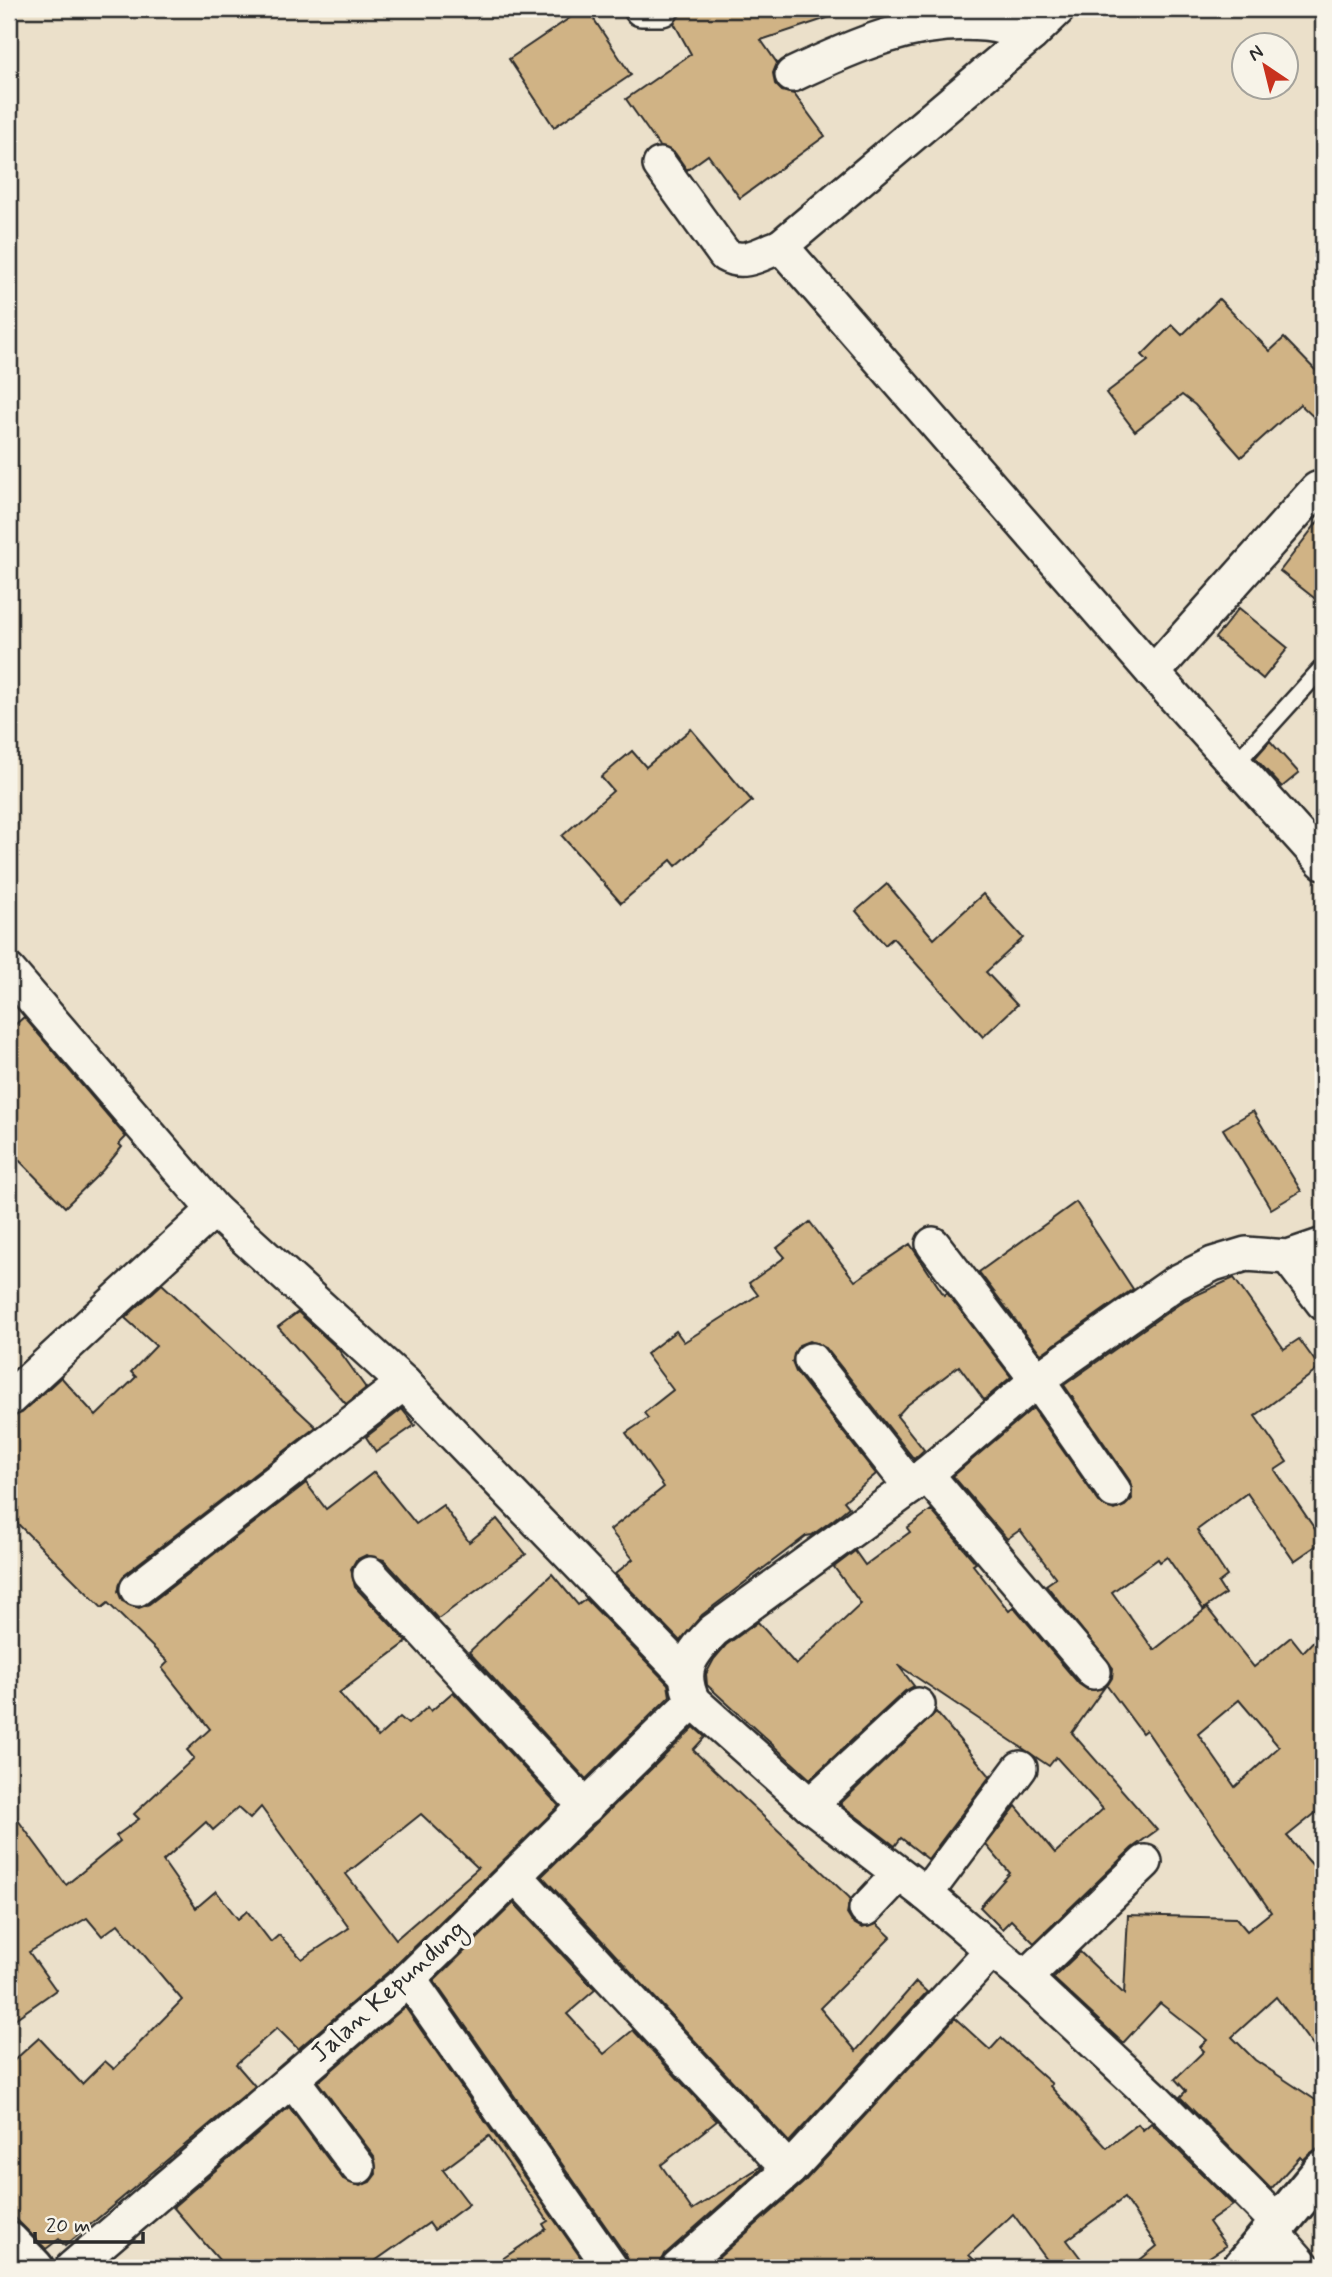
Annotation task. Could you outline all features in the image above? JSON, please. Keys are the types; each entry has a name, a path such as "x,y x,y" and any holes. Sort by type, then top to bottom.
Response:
{"street":[{"path":"641,9 662,9"},
{"path":"660,165 725,255 738,261 745,260 780,246 1031,36 1058,9"},
{"path":"792,75 863,41 941,22 987,24 1031,36"},
{"path":"780,246 1153,673 1323,862"},
{"path":"1153,673 1317,489"},
{"path":"9,971 214,1210 404,1383 688,1687 810,1805 926,1894 1025,1978 1154,2098 1276,2229 1305,2268"},
{"path":"9,1399 214,1210"},
{"path":"933,1244 1037,1380 1114,1491"},
{"path":"1323,1245 1289,1257 1323,1303"},
{"name":"Jalan Kepundung","path":"72,2268 409,1979 586,1807 688,1687 697,1648 713,1631 918,1481 1037,1380 1174,1283 1213,1264 1246,1254 1289,1257"},
{"path":"811,1360 1094,1672"},
{"path":"137,1589 404,1383"},
{"path":"370,1574 586,1807"},
{"path":"810,1805 918,1705"},
{"path":"926,1894 1020,1768"},
{"path":"1025,1978 1145,1862"},
{"path":"515,1875 789,2171"},
{"path":"866,1909 898,1875"},
{"path":"678,2268 789,2171 992,1950"},
{"path":"409,1979 611,2268"},
{"path":"293,2080 358,2167"},
{"path":"1242,2268 1323,2170"},
{"path":"9,2242 34,2268"}],"lane":[{"path":"1236,763 1323,667"}],"building":[{"path":"583,9 587,9 631,75 554,127 509,59"},
{"path":"691,9 838,9 839,14 761,40 777,63 773,73 775,84 782,91 794,94 825,136 740,198 708,155 687,170 675,153 659,146 626,99 691,54 674,23 680,15"},
{"path":"1219,299 1270,351 1284,338 1323,378 1323,426 1300,404 1241,457 1195,405 1182,395 1135,431 1106,393 1148,361 1142,355 1172,325 1182,335"},
{"path":"1323,515 1323,605 1280,571"},
{"path":"1239,608 1288,648 1263,679 1215,638"},
{"path":"691,729 752,801 676,866 671,860 621,903 562,836 613,791 601,777 632,751 646,767"},
{"path":"1270,741 1299,773 1282,787 1255,758"},
{"path":"887,884 934,939 983,894 1023,938 986,972 1017,1005 983,1037 893,938 885,945 856,911"},
{"path":"24,1017 126,1137 119,1144 122,1147 102,1171 65,1207 9,1150 9,1030"},
{"path":"1253,1111 1301,1191 1271,1209 1223,1129"},
{"path":"1076,1202 1133,1289 1041,1354 979,1272"},
{"path":"810,1222 855,1281 910,1244 944,1295 947,1293 1011,1377 984,1400 959,1366 906,1406 897,1416 924,1450 914,1459 826,1348 809,1341 799,1345 792,1362 796,1372 876,1474 844,1501 849,1507 702,1615 680,1641 615,1574 633,1559 610,1530 664,1487 626,1433 648,1418 644,1413 673,1390 646,1354 676,1331 684,1342 758,1295 749,1283 785,1257 777,1248"},
{"path":"1234,1278 1284,1349 1299,1339 1320,1368 1255,1416 1287,1462 1275,1470 1323,1541 1294,1561 1247,1493 1197,1530 1227,1576 1218,1583 1225,1594 1203,1609 1167,1557 1160,1562 1158,1559 1112,1592 1154,1650 1207,1608 1254,1667 1291,1637 1303,1652 1323,1631 1323,1807 1287,1836 1323,1877 1323,2059 1276,1997 1232,2037 1255,2060 1323,2105 1323,2149 1315,2150 1303,2160 1300,2157 1271,2189 1180,2097 1186,2091 1175,2079 1204,2051 1200,2047 1207,2040 1160,2003 1123,2043 1053,1978 1080,1952 1124,1994 1128,1915 1236,1918 1247,1931 1271,1912 1146,1730 1142,1733 1107,1686 1112,1678 1113,1668 1046,1585 1056,1578 1020,1530 1007,1539 953,1476 1033,1408 1099,1502 1115,1510 1125,1506 1132,1499 1130,1481 1064,1385 1185,1300","holes":["1239,1700 1279,1747 1235,1787 1198,1734"]},
{"path":"162,1284 316,1427 125,1574 118,1591 122,1601 139,1608 149,1604 306,1483 326,1509 374,1472 416,1524 443,1505 469,1542 497,1519 526,1554 438,1619 384,1560 366,1555 356,1560 351,1569 355,1587 407,1642 339,1693 378,1737 400,1717 408,1724 428,1707 431,1711 453,1692 559,1806 396,1965 298,2049 277,2028 236,2064 255,2086 65,2246 59,2239 46,2249 9,2212 9,2065 39,2038 82,2084 105,2061 114,2069 182,2000 118,1924 102,1936 87,1918 29,1952 56,1990 9,2023 9,1808 66,1885 120,1841 116,1836 139,1819 134,1814 194,1758 187,1750 210,1729 162,1668 168,1662 108,1603 102,1608 9,1515 9,1418 22,1413 61,1377 96,1416 136,1377 131,1372 156,1346 125,1318","holes":["261,1807 349,1928 302,1959 279,1935 271,1942 247,1911 238,1919 216,1891 196,1908 163,1861 206,1822 213,1830 238,1808 250,1819","421,1814 478,1868 396,1939 346,1874"]},
{"path":"298,1312 338,1349 366,1388 346,1404 278,1327"},
{"path":"402,1409 415,1425 376,1452 366,1437"},
{"path":"931,1510 976,1563 973,1565 1009,1611 1014,1607 1079,1684 1088,1690 1104,1688 1072,1733 1157,1830 1132,1848 1034,1943 1011,1920 1002,1929 980,1907 1010,1873 986,1845 1016,1806 1055,1853 1103,1809 1056,1757 1049,1766 898,1665 914,1686 905,1691 810,1779 707,1685 706,1674 714,1659 726,1645 758,1622 796,1665 861,1604 834,1567 855,1551 865,1565 910,1532 907,1528"},
{"path":"552,1574 578,1605 586,1599 668,1684 670,1696 586,1779 469,1652"},
{"path":"936,1712 990,1776 928,1859 901,1838 895,1846 840,1804"},
{"path":"694,1727 705,1737 693,1750 850,1898 847,1914 852,1922 862,1928 877,1924 891,1937 820,2008 856,2051 916,1982 927,1992 789,2142 542,1876"},
{"path":"514,1903 595,1990 567,2014 604,2054 633,2030 717,2121 661,2165 692,2210 760,2167 761,2169 665,2254 659,2268 630,2268 627,2257 434,1981"},
{"path":"405,2007 588,2268 489,2268 546,2229 543,2224 548,2221 489,2136 443,2170 469,2204 434,2230 429,2223 365,2268 226,2268 173,2207 289,2107 343,2179 360,2186 370,2182 376,2174 374,2156 318,2082"},
{"path":"955,2018 990,2050 1001,2038 1052,2084 1050,2086 1107,2148 1138,2124 1143,2130 1151,2123 1233,2205 1209,2222 1226,2246 1193,2268 1130,2268 1157,2246 1124,2198 1067,2240 1088,2268 1053,2268 1013,2214 969,2255 982,2268 707,2268 803,2183"}]}
